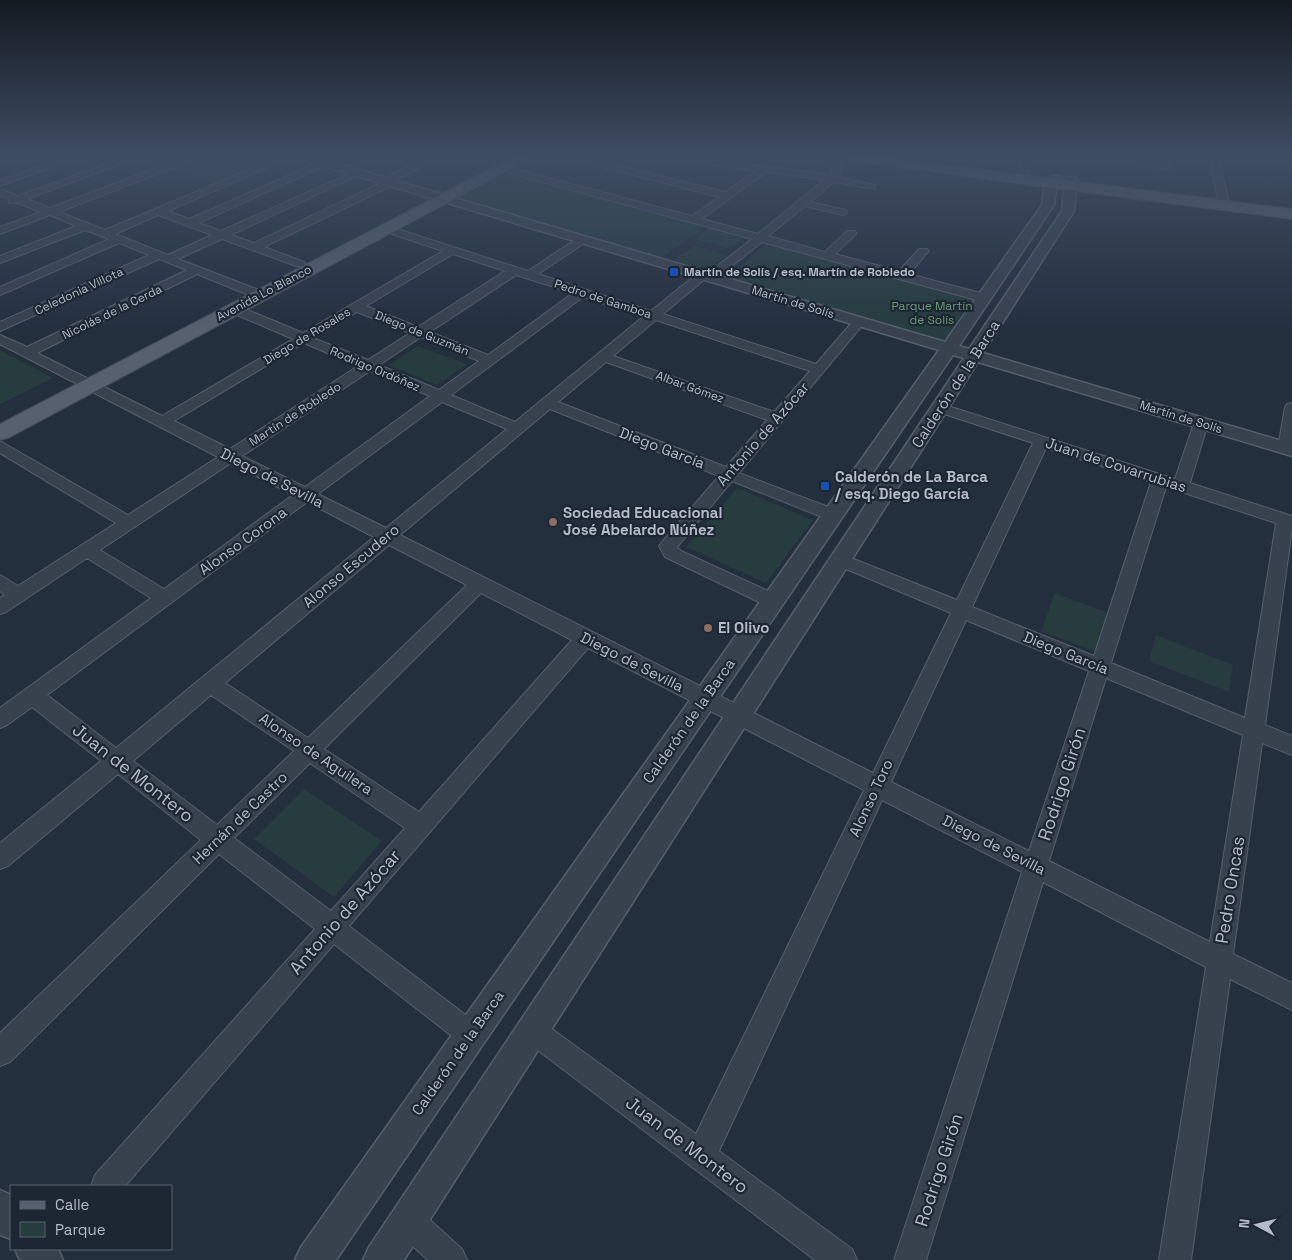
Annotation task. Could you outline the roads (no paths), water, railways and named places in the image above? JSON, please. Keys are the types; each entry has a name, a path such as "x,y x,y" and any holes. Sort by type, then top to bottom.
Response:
{"main road":[{"name":"Avenida Lo Blanco","path":"0,419 84,382 234,309 254,293 300,264 405,213"},
{"name":"Avenida Lo Blanco","path":"0,433 84,382 254,293 387,229 413,213"}],"street":[{"path":"0,232 48,213"},
{"path":"52,213 254,293"},
{"path":"105,234 155,213"},
{"path":"159,213 300,264"},
{"path":"189,223 209,213"},
{"name":"Celedonia Villota","path":"0,327 270,213"},
{"path":"256,247 325,213"},
{"name":"Martín de Solís","path":"491,213 1289,449"},
{"path":"667,213 984,298"},
{"path":"694,220 704,213"},
{"name":"Alonso Escudero","path":"0,858 654,315 760,238 791,213"},
{"name":"Calderón de la Barca","path":"314,1260 1042,213"},
{"path":"1051,213 1066,215"},
{"name":"Calderón de la Barca","path":"382,1260 1066,215"},
{"path":"0,260 84,226"},
{"name":"Pedro de Gamboa","path":"387,229 819,369"},
{"path":"827,256 851,233"},
{"path":"0,291 119,239"},
{"name":"Martín de Robledo","path":"0,607 420,332 522,272 582,240"},
{"name":"Diego de Rosales","path":"162,422 452,250"},
{"path":"901,276 923,251"},
{"name":"Nicolás de la Cerda","path":"26,353 197,270"},
{"name":"Alonso Corona","path":"0,718 582,292"},
{"name":"Diego de Guzmán","path":"356,307 489,360"},
{"name":"Rodrigo Ordóñez","path":"234,309 517,428"},
{"name":"Antonio de Azócar","path":"773,601 675,556 669,549 670,542 859,322"},
{"name":"Diego de Sevilla","path":"0,340 1292,997"},
{"name":"Albar Gómez","path":"604,357 776,418"},
{"name":"Diego García","path":"547,403 833,515"},
{"path":"1289,449 1292,407"},
{"name":"Juan de Covarrubias","path":"940,408 1289,521"},
{"name":"Rodrigo Girón","path":"910,1260 1100,667 1171,483 1201,423"},
{"name":"Alonso Toro","path":"700,1156 1042,441"},
{"path":"0,446 129,522"},
{"name":"Pedro Oncas","path":"1175,1260 1254,730 1289,521"},
{"path":"87,550 165,598"},
{"name":"Diego García","path":"840,560 1292,746"},
{"path":"0,582 18,595"},
{"name":"Hernán de Castro","path":"0,1052 479,584"},
{"name":"Antonio de Azócar","path":"107,1185 585,638"},
{"name":"Alonso de Aguilera","path":"210,683 421,826"},
{"name":"Juan de Montero","path":"32,695 470,1035"},
{"name":"Juan de Montero","path":"532,1030 842,1260"},
{"path":"0,1208 10,1220"},
{"path":"408,1220 452,1260"}],"place":[{"name":"Martín de Solís / esq. Martín de Robledo","path":"674,272"},
{"name":"Calderón de La Barca / esq. Diego García","path":"825,486"},
{"name":"Sociedad Educacional José Abelardo Núñez","path":"553,522"},
{"name":"El Olivo","path":"708,628"}],"park label":[{"name":"Parque Martín de Solís","path":"932,313"}]}
